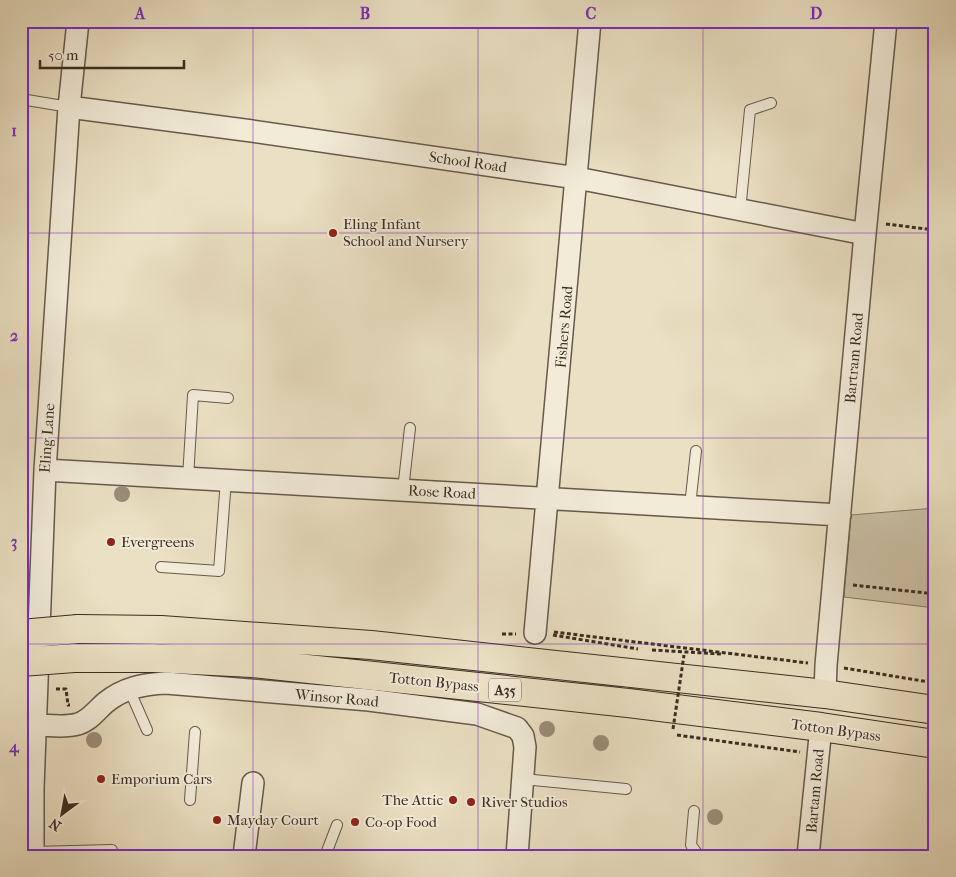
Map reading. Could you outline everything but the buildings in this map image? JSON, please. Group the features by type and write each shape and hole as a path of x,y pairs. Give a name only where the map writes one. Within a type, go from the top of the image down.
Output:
{"main road":[{"name":"Totton Bypass","path":"21,634 78,629 162,630 371,644 825,694 935,710"},
{"name":"Totton Bypass","path":"21,662 74,658 154,658 252,662 628,703 820,727 935,744"}],"street":[{"name":"Eling Lane","path":"33,854 32,724 37,689 45,470 69,107 78,21"},
{"name":"Fishers Road","path":"535,633 590,21"},
{"name":"Bartram Road","path":"825,694 865,228 886,21"},
{"name":"School Road","path":"69,107 252,131 577,178 740,211 865,228"},
{"name":"Rose Road","path":"45,470 840,515"},
{"name":"Winsor Road","path":"32,724 70,726 78,724 91,717 117,695 129,689 139,685 166,683 369,700 477,714 517,728 523,736 525,748 517,856"},
{"name":"Bartam Road","path":"808,856 820,727"},
{"path":"244,856 253,783"}],"lane":[{"path":"21,99 69,107"},
{"path":"740,211 750,110 771,103"},
{"path":"188,478 194,394 228,398"},
{"path":"402,490 410,428"},
{"path":"690,506 696,451"},
{"path":"161,567 219,571 226,480"},
{"path":"129,689 147,730"},
{"path":"190,800 195,732"},
{"path":"523,779 626,789"},
{"path":"694,810 691,845 699,856"},
{"path":"328,856 327,851 337,825"},
{"path":"33,854 112,850"}],"path":[{"path":"865,228 935,230"},
{"path":"834,583 935,594"},
{"path":"535,633 645,650 732,655 731,660"},
{"path":"673,729 684,655 722,659"},
{"path":"37,689 66,689 68,705 101,707"}],"shaded area":[{"path":"935,508 935,608 844,597 851,515"}],"place":[{"name":"Eling Infant School and Nursery","path":"333,233"},
{"name":"Evergreens","path":"111,542"},
{"name":"Emporium Cars","path":"101,779"},
{"name":"The Attic","path":"453,800"},
{"name":"River Studios","path":"471,802"},
{"name":"Mayday Court","path":"217,820"},
{"name":"Co-op Food","path":"355,822"}]}
